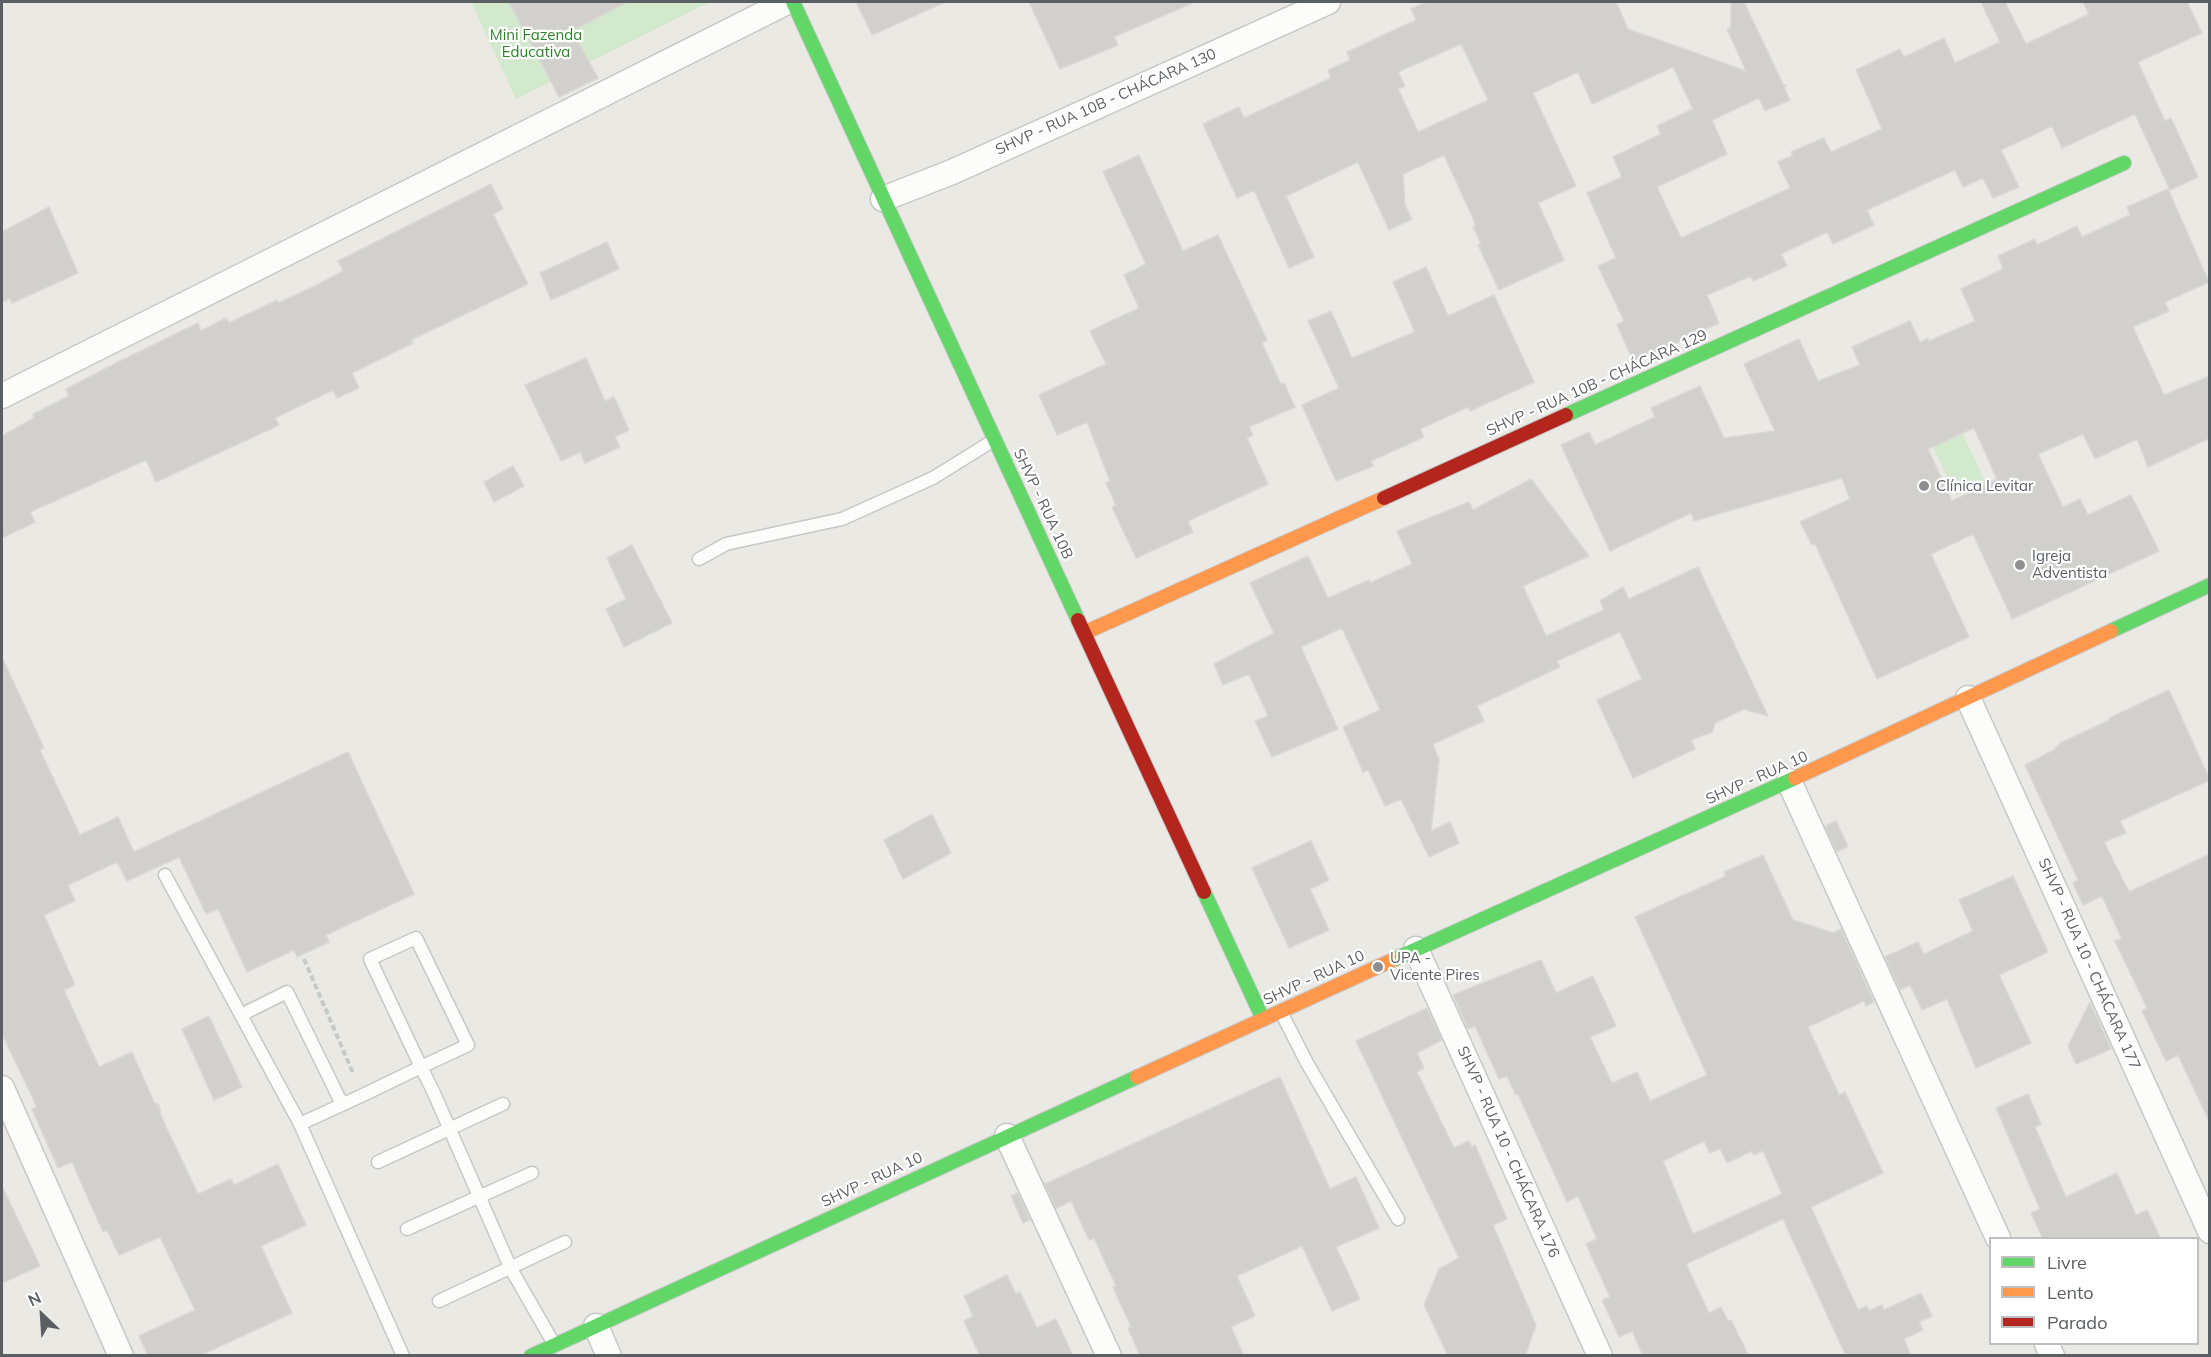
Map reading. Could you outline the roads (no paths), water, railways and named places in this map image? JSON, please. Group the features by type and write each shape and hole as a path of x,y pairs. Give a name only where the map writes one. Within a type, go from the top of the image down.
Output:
{"street":[{"path":"2,396 788,2"},
{"name":"SHVP - RUA 10B","path":"793,2 1263,1019"},
{"name":"SHVP - RUA 10B - CHÁCARA 130","path":"883,199 952,172 1328,2"},
{"name":"SHVP - RUA 10B - CHÁCARA 129","path":"1084,633 2124,163"},
{"name":"SHVP - RUA 10","path":"531,1356 1006,1136 1789,782 2210,585"},
{"name":"SHVP - RUA 10 - CHÁCARA 177","path":"1968,698 2210,1231"},
{"path":"1789,782 1997,1237"},
{"name":"SHVP - RUA 10 - CHÁCARA 176","path":"1416,949 1600,1356"},
{"path":"2,1088 121,1356"},
{"path":"1006,1136 1109,1356"},
{"path":"596,1326 609,1356"}],"lane":[{"path":"699,559 726,544 842,519 933,478 995,440"},
{"path":"165,875 300,1124 403,1356"},
{"path":"300,1124 363,1095 421,1067 468,1045 416,938 370,959 421,1067 511,1269 554,1345"},
{"path":"241,1015 287,992 342,1104"},
{"path":"1280,1011 1307,1063 1398,1219"},
{"path":"378,1162 503,1104"},
{"path":"407,1229 532,1173"},
{"path":"439,1302 565,1242"}],"place":[{"name":"Clínica Levitar","path":"1924,486"},
{"name":"Igreja Adventista","path":"2020,565"},
{"name":"UPA - Vicente Pires","path":"1378,967"}],"park label":[{"name":"Mini Fazenda Educativa","path":"536,44"}]}
